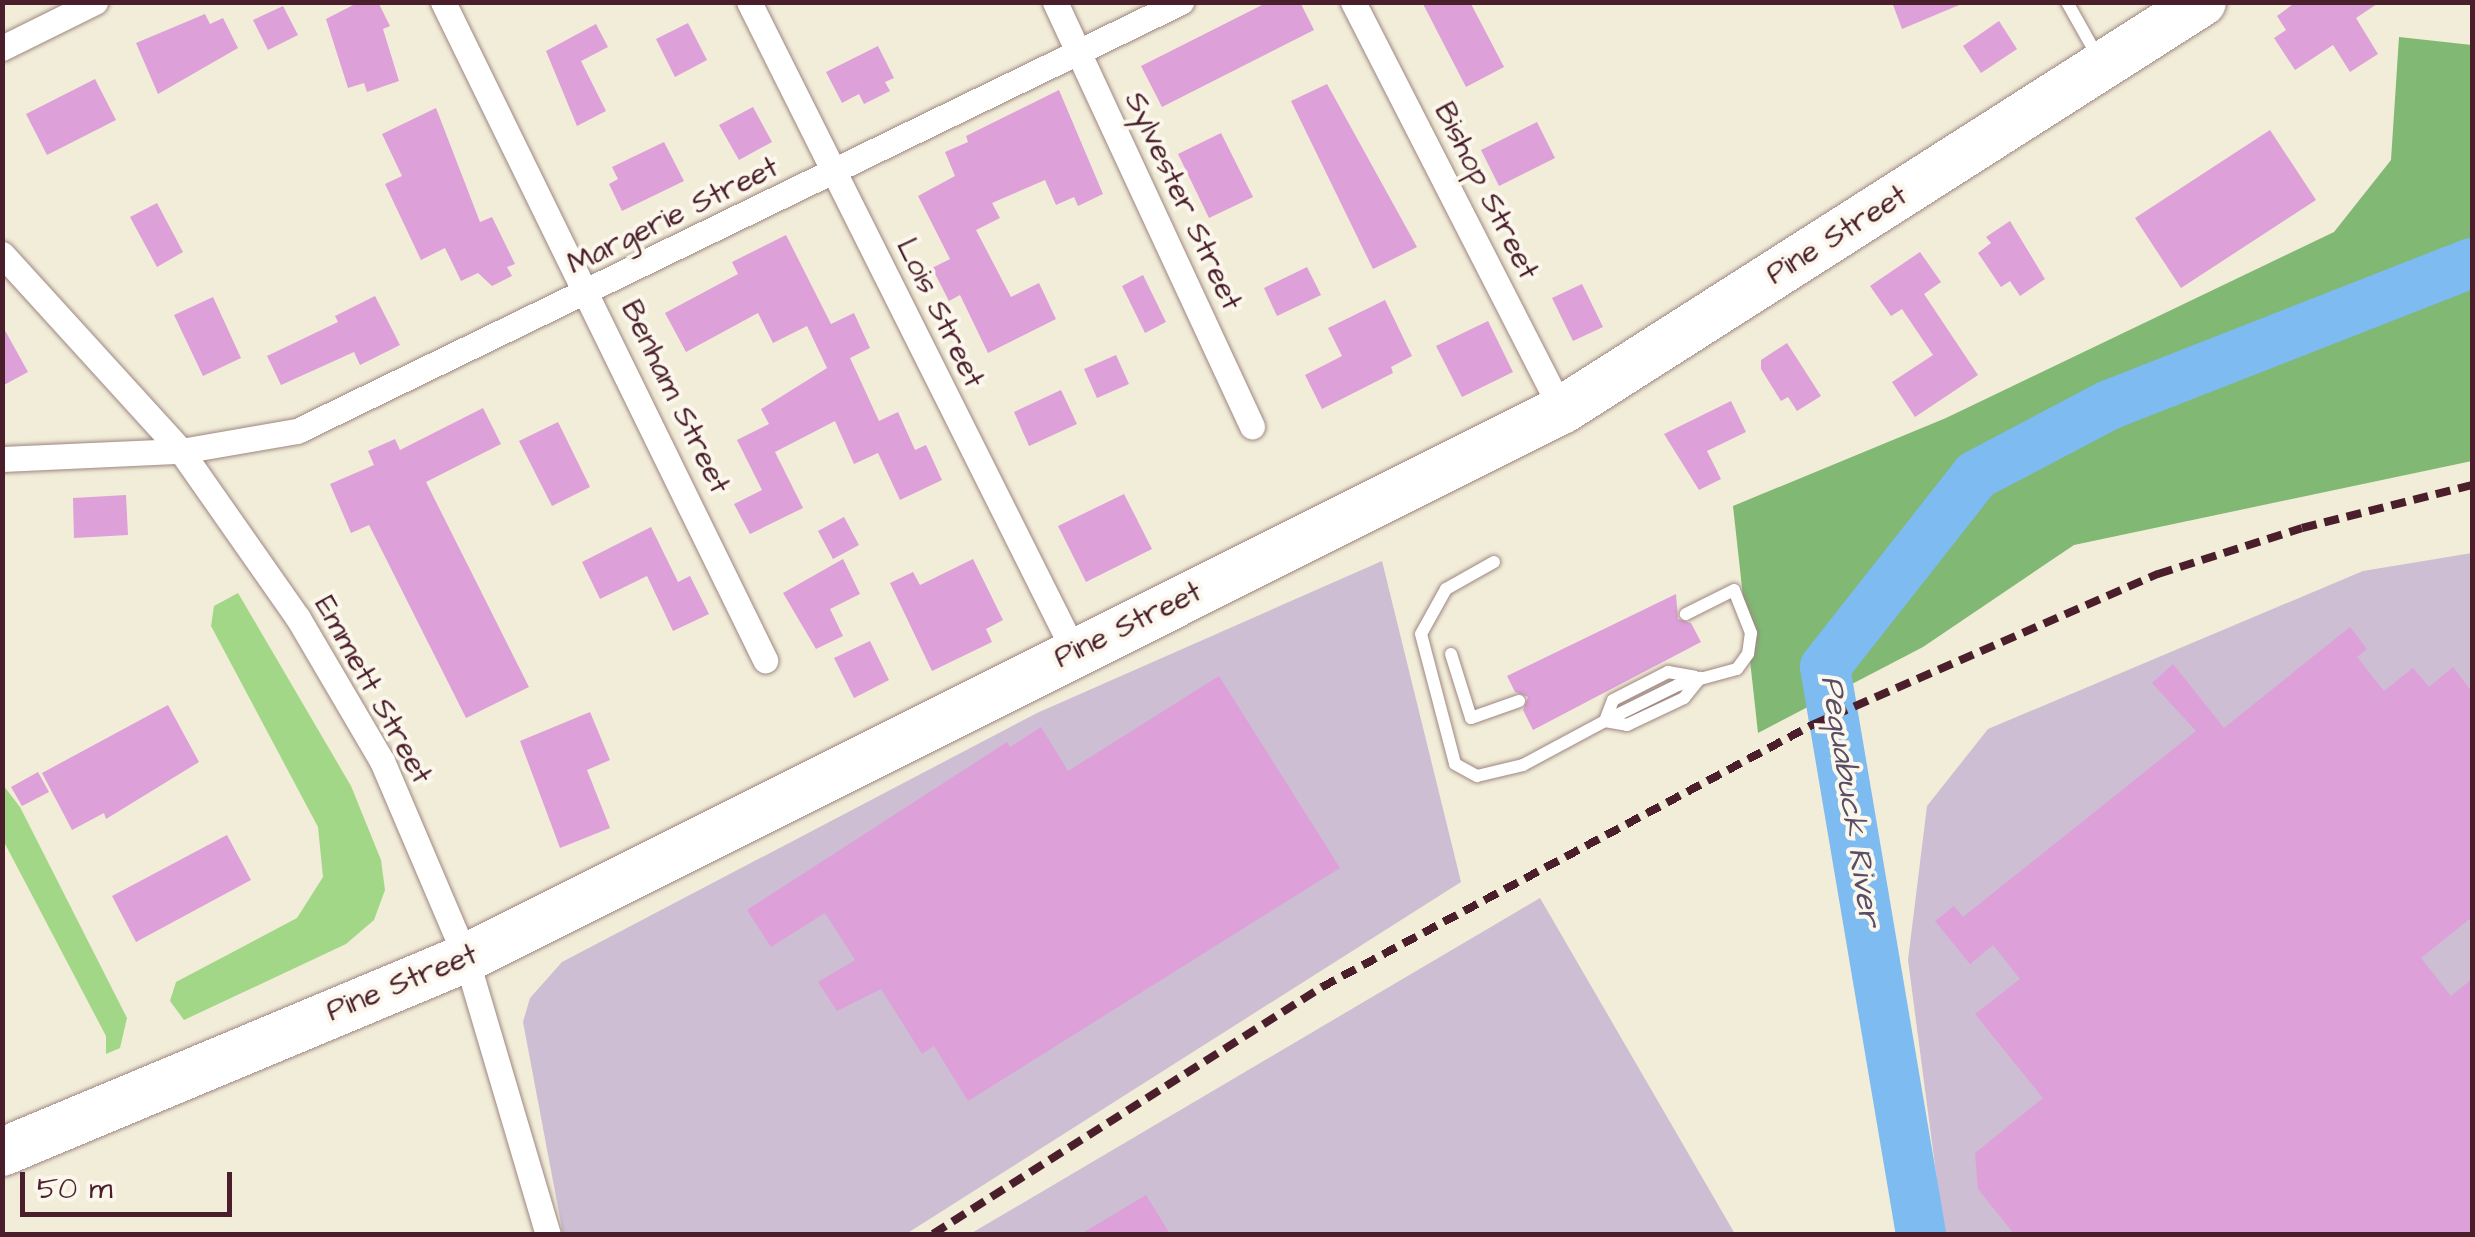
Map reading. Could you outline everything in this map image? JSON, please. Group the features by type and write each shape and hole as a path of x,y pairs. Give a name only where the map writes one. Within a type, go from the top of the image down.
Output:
{"highway":[{"name":"Pine Street","path":"2,1152 466,958 1562,410 2202,2"}],"street":[{"path":"2,48 95,2"},
{"name":"Benham Street","path":"443,2 590,294 766,660"},
{"name":"Lois Street","path":"750,2 1074,651"},
{"name":"Sylvester Street","path":"1054,2 1252,427"},
{"name":"Margerie Street","path":"2,458 182,451 296,431 590,294 1181,2"},
{"name":"Bishop Street","path":"1353,2 1562,410"},
{"name":"Emmett Street","path":"2,254 182,451 298,618 382,761 466,958 548,1234"}],"lane":[{"path":"2067,2 2103,65"},
{"path":"1494,562 1446,589 1421,634 1456,764 1477,776 1524,765 1605,721 1627,725 1684,698 1700,678"},
{"path":"1605,721 1613,700 1668,672 1700,678 1737,669 1751,633 1734,590 1686,614"},
{"path":"1452,654 1470,718 1519,701"}],"shaded area":[{"path":"2472,553 2472,1234 1944,1234 1908,960 1927,806 1988,729 2363,571"},
{"path":"1382,561 1461,882 906,1234 563,1234 523,1022 530,998 562,962 1037,713"},
{"path":"1540,898 1735,1234 970,1234"}],"green space":[{"path":"2399,37 2472,45 2472,461 2074,545 1923,647 1758,733 1733,506 1946,418 2334,232 2391,160"},
{"path":"238,593 351,786 381,860 385,890 374,920 346,944 184,1020 170,1001 176,982 297,918 323,877 318,827 211,626 214,606"},
{"path":"3,785 20,807 127,1018 120,1048 106,1054 106,1036 3,840"}],"building":[{"path":"359,2 378,2 390,26 383,29 399,81 367,92 364,83 348,88 326,19"},
{"path":"1268,2 1300,2 1314,30 1162,107 1141,66"},
{"path":"1422,2 1470,2 1504,67 1466,87"},
{"path":"1892,2 1964,2 1964,3 1902,29"},
{"path":"2296,2 2380,2 2356,18 2378,54 2350,72 2333,45 2295,70 2274,38 2286,30 2277,16"},
{"path":"283,6 298,35 268,50 253,20"},
{"path":"205,14 210,24 223,18 238,48 158,94 136,43"},
{"path":"1999,21 2017,49 1981,73 1963,46"},
{"path":"688,23 707,60 675,77 656,39"},
{"path":"596,24 608,47 581,61 606,111 577,126 546,51"},
{"path":"878,46 894,78 885,82 890,91 864,104 859,94 842,103 826,72"},
{"path":"95,79 116,120 47,155 26,114"},
{"path":"1327,84 1417,247 1373,269 1291,101"},
{"path":"1059,90 1103,194 1078,206 1074,197 1056,205 1045,180 992,203 1000,218 976,230 1011,297 1039,283 1056,319 988,353 960,295 949,301 932,268 950,259 918,196 955,176 945,152 968,142 966,136"},
{"path":"753,107 772,142 739,160 719,125"},
{"path":"436,108 480,222 492,217 515,264 507,267 512,276 492,286 478,273 461,281 445,248 421,260 385,184 402,176 382,134"},
{"path":"1537,122 1555,158 1499,186 1481,150"},
{"path":"2270,130 2316,200 2181,288 2135,218"},
{"path":"1221,133 1253,197 1209,218 1178,154"},
{"path":"664,142 684,181 622,211 609,184 618,179 612,167"},
{"path":"157,203 183,252 157,267 130,217"},
{"path":"2010,221 2045,279 2020,296 2010,281 2001,287 1978,253 1991,243 1986,237"},
{"path":"786,235 831,324 854,313 870,348 850,358 879,421 898,412 915,450 926,445 942,480 900,500 878,453 854,464 835,421 775,452 803,508 750,534 734,504 762,490 737,440 769,424 761,409 827,368 807,326 773,343 758,313 686,352 665,313 738,274 732,262"},
{"path":"1920,252 1941,282 1924,294 1978,375 1915,417 1892,382 1933,355 1902,309 1891,316 1870,286"},
{"path":"1307,267 1321,295 1277,316 1264,288"},
{"path":"1143,275 1166,322 1145,333 1122,286"},
{"path":"1582,284 1603,327 1573,341 1552,298"},
{"path":"375,296 400,345 360,365 354,352 281,385 267,356 338,322 335,316"},
{"path":"213,297 241,358 203,376 174,315"},
{"path":"1385,300 1412,356 1391,367 1393,373 1322,409 1305,375 1342,356 1328,328"},
{"path":"1488,321 1513,372 1462,397 1436,346"},
{"path":"2,325 28,372 2,386"},
{"path":"1787,343 1821,396 1797,411 1788,397 1781,401 1761,369 1761,360"},
{"path":"1116,355 1129,384 1097,398 1084,369"},
{"path":"1061,390 1077,424 1029,446 1014,412"},
{"path":"1731,401 1746,432 1707,451 1721,479 1699,490 1664,434"},
{"path":"483,408 501,444 426,482 529,687 466,718 369,525 351,533 330,484 374,465 368,451 395,439 400,450"},
{"path":"558,422 590,487 552,506 519,441"},
{"path":"1124,494 1152,549 1086,582 1058,526"},
{"path":"126,495 128,535 74,538 73,498"},
{"path":"844,517 859,545 833,559 818,531"},
{"path":"651,527 678,582 690,576 709,614 673,631 647,576 600,599 582,562"},
{"path":"843,559 860,594 830,609 843,636 816,649 783,593"},
{"path":"973,559 1003,620 986,629 992,642 932,671 890,583 913,572 920,585"},
{"path":"1676,594 1678,619 1691,623 1701,642 1533,730 1523,710 1528,697 1515,692 1507,676"},
{"path":"2350,627 2367,649 2357,657 2384,691 2413,668 2429,687 2453,667 2472,692 2472,917 2421,958 2451,996 2472,979 2472,1234 2014,1234 1978,1189 1975,1153 2043,1098 1975,1014 2020,979 1993,945 1970,964 1935,921 1954,906 1963,917 2196,731 2152,683 2173,664 2224,728"},
{"path":"870,641 889,680 854,698 834,658"},
{"path":"1219,676 1340,868 968,1101 934,1046 922,1054 881,989 837,1011 818,982 855,960 825,913 771,947 747,910 1007,742 1010,747 1041,727 1068,771"},
{"path":"168,705 199,762 106,819 104,813 72,830 42,773"},
{"path":"590,712 610,760 587,770 610,828 560,848 520,741"},
{"path":"38,772 49,792 22,806 11,787"},
{"path":"227,835 251,880 136,942 112,896"},
{"path":"1146,1195 1170,1234 1081,1234"}],"waterway":[{"name":"Pequabuck River","path":"1921,1234 1825,667 1976,475 2109,405 2472,263"}],"railway":[{"path":"933,1234 1322,987 1812,725 2158,574 2302,528 2472,485"}]}
